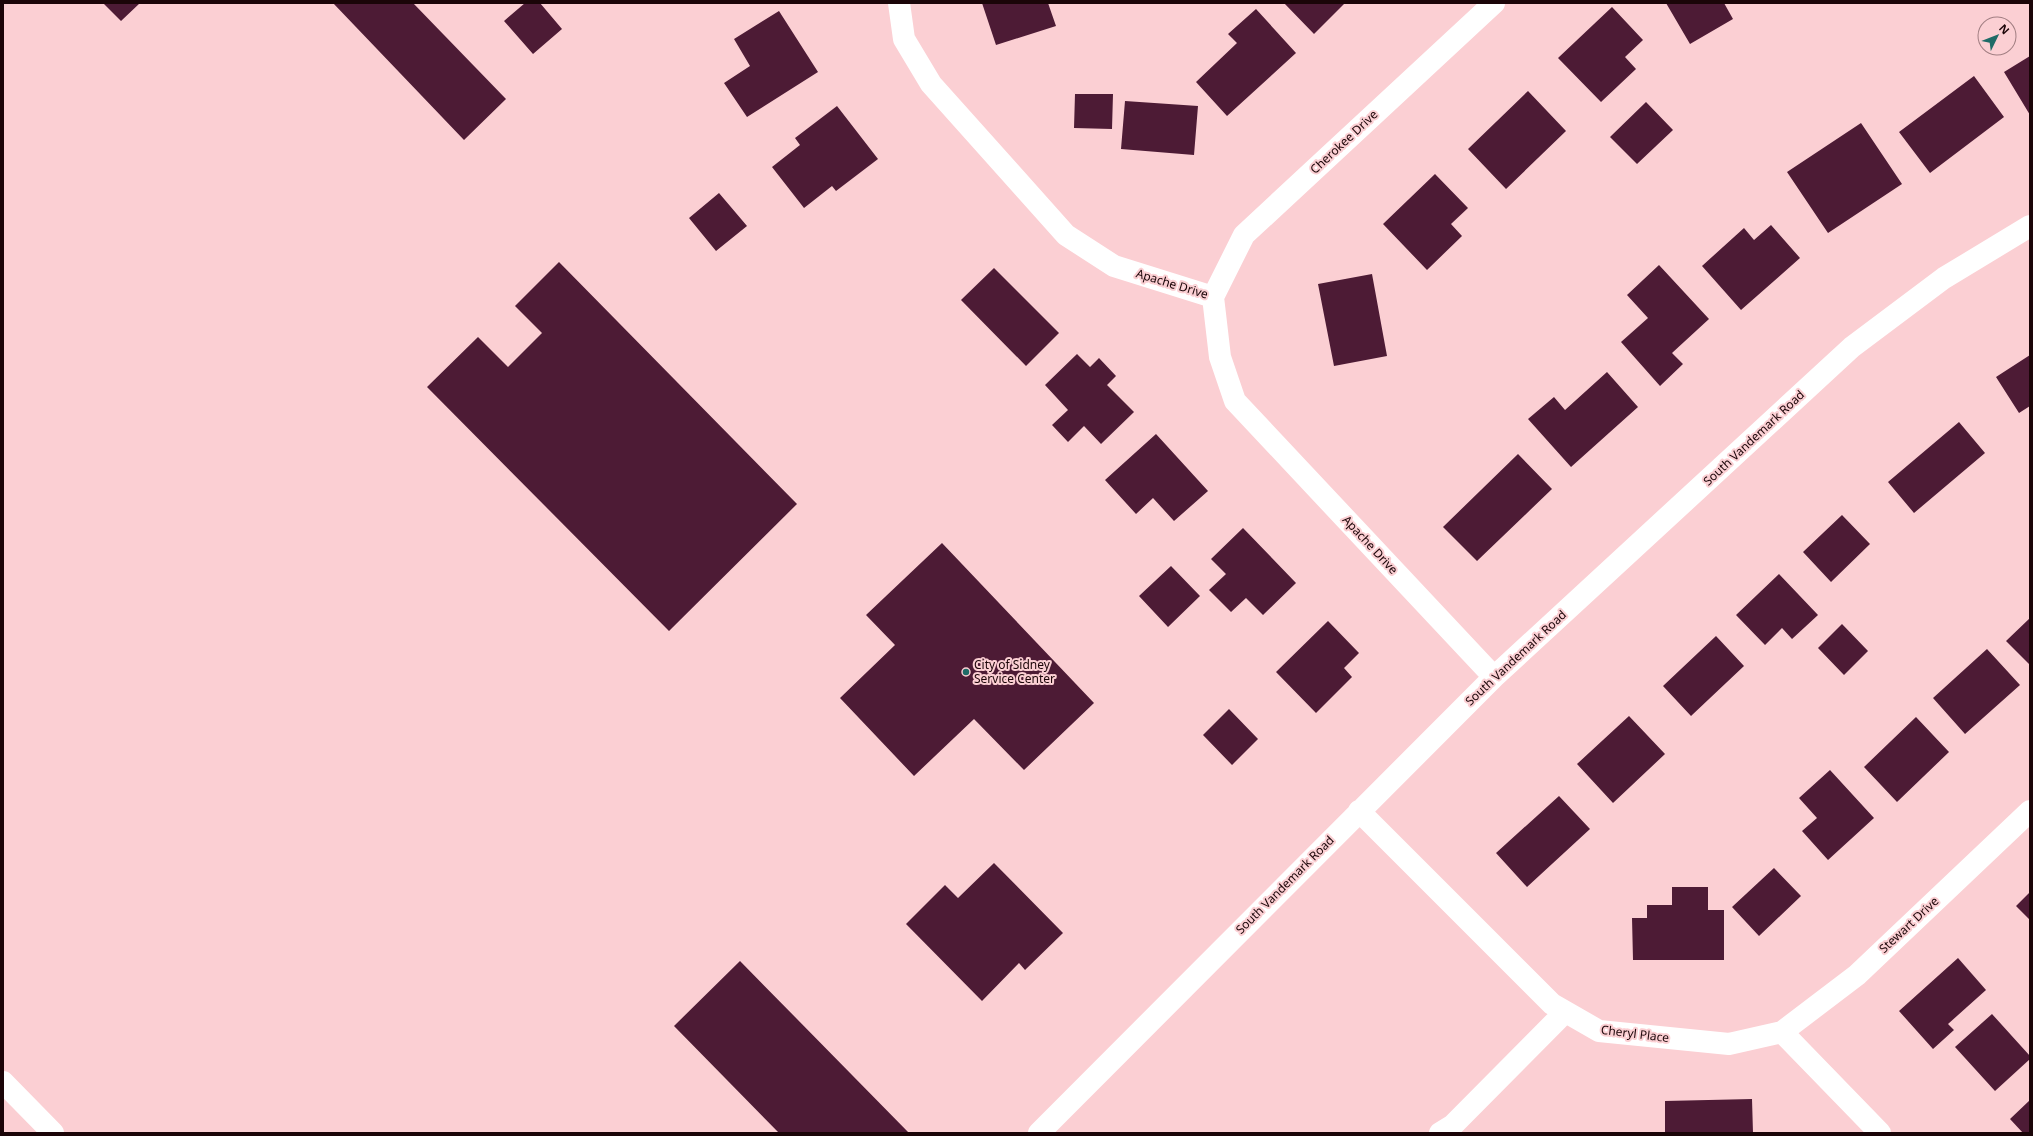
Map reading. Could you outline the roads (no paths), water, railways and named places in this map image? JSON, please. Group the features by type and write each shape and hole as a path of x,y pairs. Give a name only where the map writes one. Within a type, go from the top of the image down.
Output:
{"street":[{"name":"Apache Drive","path":"899,3 904,39 931,84 1066,235 1114,266 1213,297 1220,357 1235,401 1494,677"},
{"name":"Cherokee Drive","path":"1213,297 1244,235 1494,3"},
{"name":"South Vandemark Road","path":"1039,1133 1494,677 1852,347 1944,278 2030,226"},
{"name":"Cheryl Place","path":"1359,811 1552,1004 1599,1031 1729,1044 1782,1032"},
{"name":"Stewart Drive","path":"1782,1032 1857,975 2030,811"},
{"path":"1451,1130 1565,1012"},
{"path":"1782,1032 1880,1133"},
{"path":"3,1082 53,1133"}],"place":[{"name":"City of Sidney Service Center","path":"966,672"}]}
